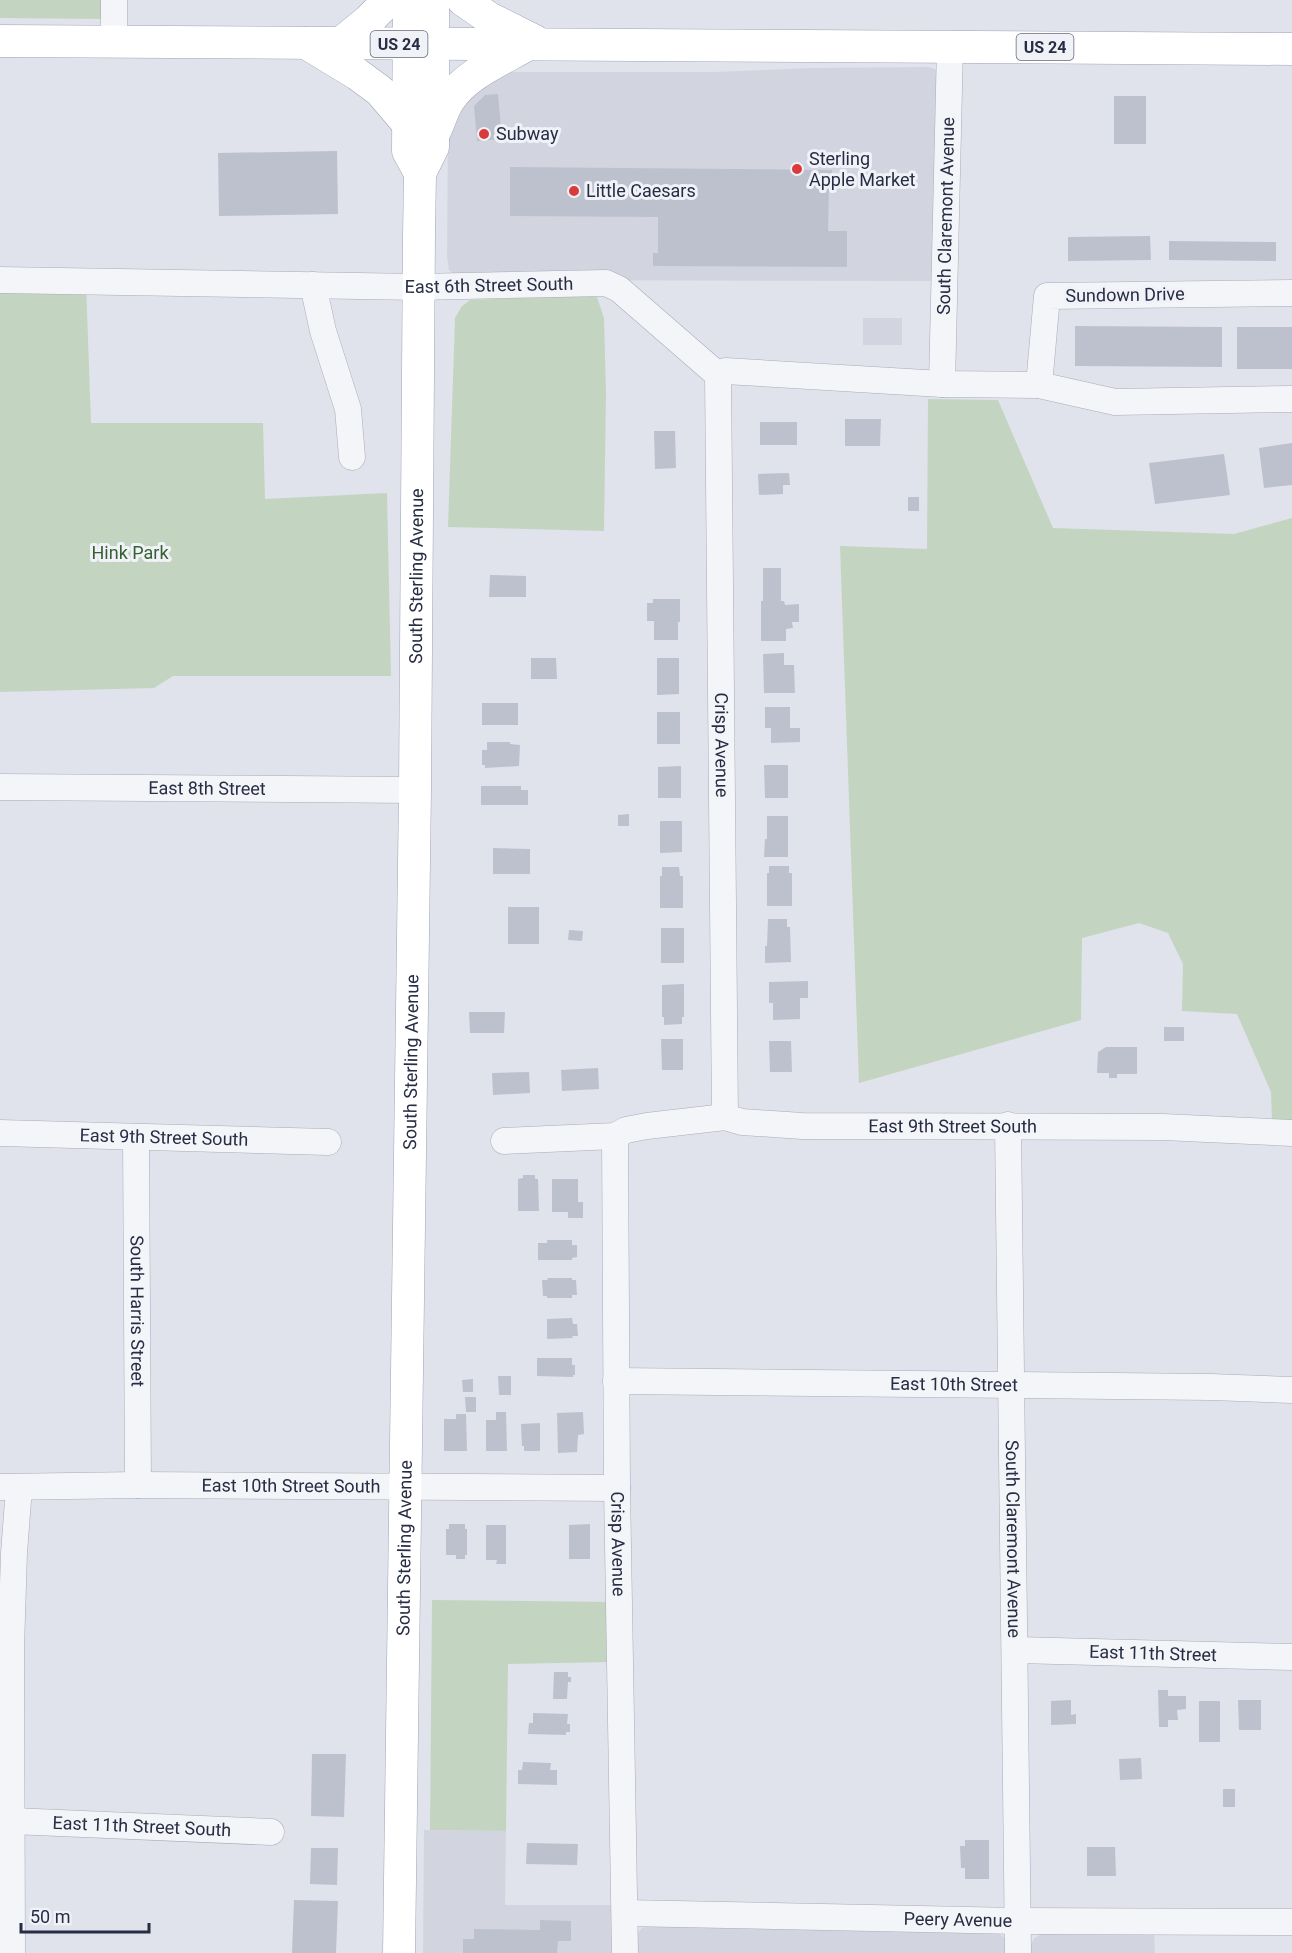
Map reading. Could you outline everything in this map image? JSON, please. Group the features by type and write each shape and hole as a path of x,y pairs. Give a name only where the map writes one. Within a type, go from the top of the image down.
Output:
{"main road":[{"path":"341,43 389,0"},
{"name":"South Sterling Avenue","path":"399,1953 415,790 420,172 408,151 421,129 421,44 409,0"},
{"name":"South Sterling Avenue","path":"421,44 434,0"},
{"path":"463,0 534,45"},
{"name":"US 24","path":"0,41 1292,49"},
{"path":"305,43 357,74 380,91 421,129 462,85 487,68 534,45"}],"street":[{"path":"114,0 114,42"},
{"name":"South Claremont Avenue","path":"942,384 950,46"},
{"name":"East 6th Street South","path":"0,280 418,287 606,283 620,289 718,375"},
{"path":"313,285 323,330 348,409 352,457"},
{"name":"Sundown Drive","path":"1039,385 1047,296 1292,293"},
{"path":"718,375 725,372 942,384 1039,385 1115,402 1292,399"},
{"name":"Crisp Avenue","path":"718,375 725,1117"},
{"name":"East 8th Street","path":"0,788 415,790"},
{"name":"East 9th Street South","path":"504,1141 615,1136 627,1130 647,1126 725,1117 742,1122 802,1126 1163,1126 1292,1133"},
{"name":"South Claremont Avenue","path":"1008,1125 1018,1953"},
{"name":"East 9th Street South","path":"0,1133 328,1142"},
{"name":"Crisp Avenue","path":"615,1136 617,1488 625,1953"},
{"name":"South Harris Street","path":"136,1137 138,1485"},
{"name":"East 10th Street","path":"616,1381 1211,1387 1292,1390"},
{"name":"East 10th Street South","path":"9,1488 138,1485 617,1488"},
{"path":"9,1488 14,1553 11,1648 12,1953"},
{"name":"East 11th Street","path":"1015,1650 1292,1657"},
{"name":"East 11th Street South","path":"12,1821 271,1832"},
{"name":"Peery Avenue","path":"625,1913 1018,1921 1292,1923"}],"shaded area":[{"path":"928,67 935,69 939,74 933,281 469,280 449,270 447,257 448,127 451,111 504,72 713,72"},
{"path":"863,318 902,318 902,345 863,345"},
{"path":"424,1830 506,1831 505,1905 617,1905 617,1953 423,1953"},
{"path":"648,1926 997,1932 1007,1940 1010,1953 635,1953 636,1935 642,1928"},
{"path":"1044,1932 1154,1932 1155,1953 1031,1953 1031,1944 1034,1939"}],"green space":[{"path":"0,0 108,0 101,19 0,18"},
{"name":"Hink Park","path":"0,280 86,282 91,423 263,423 265,499 387,493 391,676 173,676 154,688 0,692"},
{"path":"584,295 597,297 604,318 606,393 604,531 448,527 455,318 462,306 470,300"},
{"path":"928,399 998,400 1053,528 1234,534 1292,518 1292,1123 1272,1120 1271,1092 1237,1014 1182,1011 1183,964 1168,933 1139,923 1082,938 1081,1020 859,1083 840,546 927,549"},
{"path":"432,1600 611,1602 611,1662 508,1664 506,1831 430,1830"}],"building":[{"path":"498,94 502,139 477,141 474,106 485,95"},
{"path":"1114,96 1146,96 1146,144 1114,144"},
{"path":"337,151 338,214 219,216 218,153"},
{"path":"510,167 832,170 832,188 829,188 828,231 847,231 847,267 653,266 653,253 658,253 658,217 510,216"},
{"path":"1150,236 1151,260 1068,261 1068,237"},
{"path":"1169,241 1276,242 1276,261 1169,260"},
{"path":"1075,326 1222,327 1222,367 1075,366"},
{"path":"1237,327 1292,327 1292,369 1237,369"},
{"path":"845,419 881,419 880,446 845,446"},
{"path":"760,422 797,422 797,445 760,445"},
{"path":"654,431 675,431 676,468 655,469"},
{"path":"1292,443 1292,485 1264,488 1259,448"},
{"path":"1224,454 1230,495 1155,504 1149,463"},
{"path":"789,473 790,485 783,485 783,494 759,495 758,474"},
{"path":"908,497 919,497 919,511 908,511"},
{"path":"763,568 781,568 781,601 784,601 785,605 799,604 799,622 792,622 793,628 786,629 786,641 761,641"},
{"path":"490,575 526,576 526,597 489,597"},
{"path":"653,599 680,599 678,640 654,640 654,621 647,621 647,603 653,603"},
{"path":"784,653 784,665 794,665 795,693 764,693 763,654"},
{"path":"531,658 556,658 557,679 531,679"},
{"path":"657,658 679,658 679,694 657,695"},
{"path":"482,703 518,703 518,725 482,725"},
{"path":"765,707 790,707 790,728 800,728 800,742 771,743 771,728 765,728"},
{"path":"657,712 680,712 680,744 657,744"},
{"path":"487,742 510,742 510,744 520,745 519,766 485,768 485,765 482,765 482,750 487,750"},
{"path":"764,765 788,765 788,798 765,798"},
{"path":"681,766 681,798 658,798 658,767"},
{"path":"481,786 521,786 521,790 528,790 528,805 481,805"},
{"path":"629,814 629,826 618,826 618,815"},
{"path":"767,816 788,816 788,857 764,857"},
{"path":"660,821 682,821 682,852 660,853"},
{"path":"493,848 530,849 530,874 493,874"},
{"path":"769,866 789,866 789,873 792,873 792,906 767,906"},
{"path":"662,867 679,867 680,876 683,876 683,908 660,908"},
{"path":"508,907 539,907 539,944 508,944"},
{"path":"768,919 787,919 787,927 790,927 791,962 765,963"},
{"path":"661,928 684,928 684,963 661,963"},
{"path":"569,930 583,931 582,941 568,940"},
{"path":"808,981 808,998 800,998 800,1019 773,1020 773,1003 769,1003 769,982"},
{"path":"684,984 682,1024 664,1025 662,985"},
{"path":"469,1012 505,1012 504,1033 470,1033"},
{"path":"1164,1027 1184,1027 1184,1041 1164,1041"},
{"path":"661,1039 683,1039 683,1070 662,1070"},
{"path":"769,1041 791,1041 792,1072 770,1072"},
{"path":"1106,1047 1137,1047 1137,1074 1117,1074 1117,1078 1109,1078 1109,1073 1097,1073 1098,1052"},
{"path":"598,1068 599,1089 562,1091 561,1070"},
{"path":"529,1072 530,1093 493,1095 492,1073"},
{"path":"523,1175 535,1175 535,1179 538,1179 539,1211 518,1211 518,1179 523,1178"},
{"path":"552,1179 578,1179 578,1202 583,1202 583,1218 568,1218 568,1212 552,1212"},
{"path":"547,1240 572,1240 572,1245 577,1245 577,1257 572,1260 538,1260 538,1243 547,1243"},
{"path":"547,1278 576,1280 577,1295 572,1295 572,1298 543,1296 542,1280 548,1280"},
{"path":"572,1318 573,1324 577,1324 578,1336 547,1339 547,1319"},
{"path":"537,1358 572,1358 575,1375 573,1377 537,1376"},
{"path":"498,1376 511,1376 511,1395 499,1395"},
{"path":"473,1379 473,1392 463,1392 462,1380"},
{"path":"465,1397 476,1397 476,1412 466,1412"},
{"path":"496,1412 506,1412 507,1451 486,1451 486,1420 496,1420"},
{"path":"583,1412 584,1434 578,1435 577,1452 558,1453 557,1413"},
{"path":"456,1414 466,1414 467,1451 444,1451 444,1419 456,1419"},
{"path":"540,1423 540,1451 524,1451 521,1424"},
{"path":"449,1524 465,1524 467,1555 465,1559 456,1559 456,1555 446,1555 446,1529 449,1529"},
{"path":"590,1524 590,1559 569,1559 569,1525"},
{"path":"486,1525 506,1525 506,1564 496,1564 497,1560 486,1560"},
{"path":"554,1672 568,1672 568,1677 571,1677 571,1682 568,1682 567,1699 553,1699"},
{"path":"1158,1690 1168,1690 1168,1696 1186,1696 1186,1709 1177,1710 1178,1720 1168,1720 1168,1727 1159,1727"},
{"path":"1071,1700 1071,1715 1076,1714 1076,1724 1051,1725 1051,1701"},
{"path":"1238,1700 1261,1700 1261,1730 1239,1730"},
{"path":"1199,1701 1220,1701 1220,1742 1199,1742"},
{"path":"533,1713 568,1714 567,1724 570,1724 570,1732 566,1732 566,1735 528,1734 529,1723 533,1723"},
{"path":"312,1754 346,1754 344,1817 311,1816"},
{"path":"1141,1758 1142,1779 1120,1780 1119,1759"},
{"path":"523,1762 551,1763 550,1770 557,1770 557,1785 518,1784 518,1770 522,1770"},
{"path":"1223,1789 1235,1789 1235,1807 1223,1807"},
{"path":"965,1840 989,1840 989,1879 965,1879 965,1868 961,1868 960,1846 965,1846"},
{"path":"527,1843 578,1844 577,1865 526,1864"},
{"path":"1087,1847 1115,1847 1116,1876 1087,1876"},
{"path":"311,1848 338,1848 337,1885 310,1884"},
{"path":"294,1900 338,1901 336,1953 292,1953"},
{"path":"540,1920 571,1921 571,1941 558,1941 557,1953 463,1953 463,1939 474,1939 474,1929 540,1930"}],"place":[{"name":"Subway","path":"484,134"},
{"name":"Sterling Apple Market","path":"797,169"},
{"name":"Little Caesars","path":"574,191"}]}
